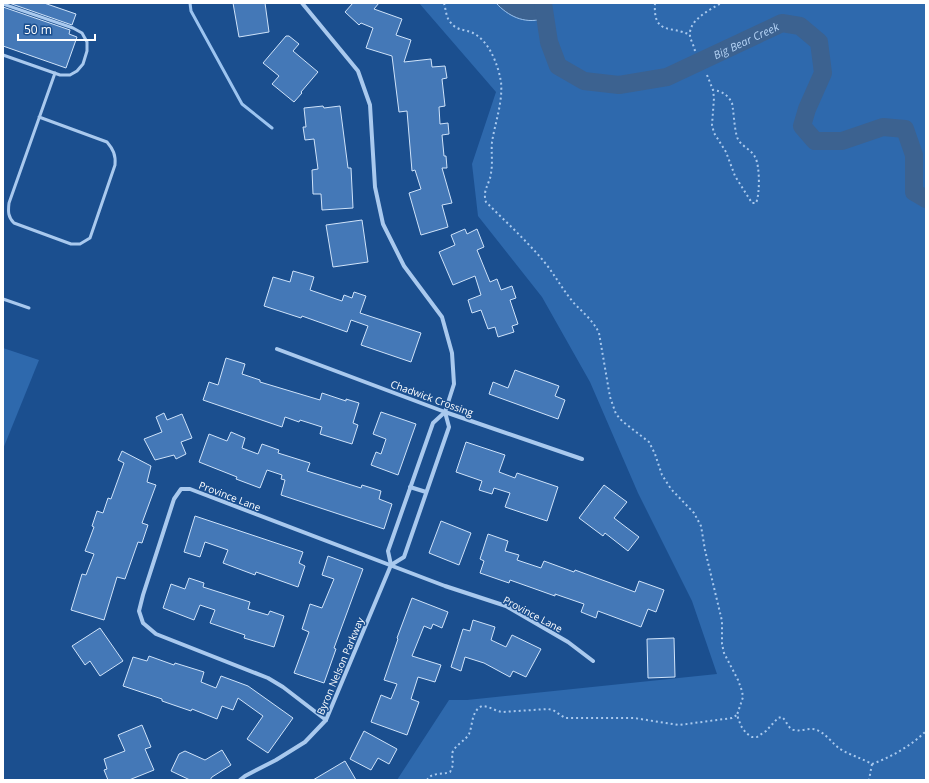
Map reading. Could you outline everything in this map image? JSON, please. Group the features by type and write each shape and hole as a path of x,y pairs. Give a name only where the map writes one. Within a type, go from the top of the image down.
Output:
{"street":[{"name":"Byron Nelson Parkway","path":"302,3 358,71 370,104 375,188 383,224 404,266 442,317 452,353 454,384 445,412 433,423 410,487 388,551 391,565"},
{"name":"Chadwick Crossing","path":"277,349 445,412 582,459"},
{"name":"Byron Nelson Parkway","path":"240,780 305,742 326,720 391,565 404,556 449,428 445,412"},
{"path":"410,487 426,492"},
{"name":"Province Lane","path":"326,720 283,687 268,678 156,634 143,623 139,611 143,595 174,500 181,488 190,490 445,586 506,606 568,642 593,661"}],"lane":[{"path":"3,4 73,28 82,33 87,42 88,51 83,64 77,71 70,75 60,75 3,55"},
{"path":"39,117 107,142 113,148 116,158 115,165 90,238 80,244 71,244 20,226 10,219 8,212 9,203 39,117 55,73"},
{"path":"3,299 29,308"}],"path":[{"path":"444,3 449,20 452,24 460,30 472,32 479,37 494,58 499,74 501,94 492,143 491,175 484,190 486,202 546,265 573,302 597,327 610,396 616,414 622,421 649,442 662,475 671,489 694,513 701,526 705,550 722,621 722,644 724,653 742,691 743,697 738,714 743,730 746,734 752,737 757,737 762,735 778,718 782,717 790,728 795,731 813,729 818,730 838,748 872,764 895,753 926,731"},
{"path":"655,3 656,18 665,29 690,35"},
{"path":"695,51 690,35 691,28 698,19 721,3"},
{"path":"708,74 714,98 712,125 714,133 726,152 735,176 752,203 756,203 758,199 759,184 756,158 737,138 732,103 729,98 723,92 713,90"},
{"path":"427,780 429,777 434,775 450,772 453,763 453,750 468,735 476,711 482,706 502,712 548,709 553,710 565,718 634,718 679,725 732,718 738,714"},
{"path":"869,780 872,764"}],"shaded area":[{"path":"419,3 926,3 926,780 397,780 449,700 467,700 717,674 692,601 638,493 590,382 542,297 478,216 472,164 496,92"},
{"path":"496,3 541,3 542,19 523,20 517,18 506,12"},
{"path":"3,348 39,360 3,449"}],"building":[{"path":"9,3 44,3 76,14 72,25"},
{"path":"233,3 265,3 269,32 239,37"},
{"path":"353,3 379,3 374,9 402,19 396,35 411,40 404,62 431,59 432,67 445,66 447,78 442,79 445,106 439,107 440,124 448,123 449,134 442,135 447,168 442,168 452,203 442,205 448,227 421,235 409,193 421,189 415,170 412,171 407,111 399,112 392,56 366,48 373,28 361,23 359,25 345,12"},
{"path":"3,7 70,30 69,34 77,37 66,68 3,46"},
{"path":"286,36 289,36 299,44 293,51 318,72 294,102 272,84 279,76 263,63"},
{"path":"323,106 324,108 340,106 348,168 351,168 353,208 322,210 321,194 313,194 312,170 318,169 314,139 305,140 303,127 306,127 304,108"},
{"path":"362,220 368,262 333,267 326,225"},
{"path":"465,229 467,234 477,229 484,247 477,250 490,282 497,279 501,290 512,286 516,298 510,300 518,324 512,326 514,332 498,337 495,327 488,329 481,310 472,313 468,300 481,295 475,276 453,285 439,252 455,245 451,235"},
{"path":"293,271 314,277 310,290 342,301 344,295 352,298 354,292 366,296 360,313 421,333 411,362 361,345 368,326 351,320 347,332 302,316 301,318 264,306 273,277 290,282"},
{"path":"226,358 245,364 242,374 260,380 260,382 320,400 322,393 346,401 346,399 359,403 353,423 358,425 352,444 320,434 322,427 300,420 299,422 285,417 282,427 203,400 209,382 218,385"},
{"path":"515,370 559,386 555,396 565,400 558,419 489,394 493,382 508,388"},
{"path":"381,412 416,424 398,475 371,465 376,452 381,454 386,439 373,434"},
{"path":"164,413 167,420 182,414 192,438 181,442 186,454 176,459 174,455 155,460 144,439 162,432 156,417"},
{"path":"231,432 245,438 242,448 258,454 262,444 279,450 278,453 310,463 307,471 361,488 362,485 381,491 379,499 392,504 384,529 281,495 285,480 281,479 282,475 267,470 260,488 199,462 209,434 227,441"},
{"path":"466,442 505,455 499,472 515,478 517,473 558,487 547,521 505,507 510,493 494,488 492,494 479,490 482,481 456,472"},
{"path":"122,451 151,466 147,482 156,485 142,523 148,525 142,543 138,542 125,579 117,577 104,620 71,610 82,574 86,575 94,554 85,551 94,527 92,526 97,511 103,513 108,498 111,499 124,463 118,460"},
{"path":"604,485 627,502 614,518 639,537 628,551 605,533 603,536 579,518"},
{"path":"195,516 303,552 299,563 305,566 298,587 256,572 255,575 223,563 228,550 205,542 200,557 184,552"},
{"path":"441,521 471,533 459,565 429,553"},
{"path":"488,534 508,541 505,551 519,555 517,560 541,568 544,561 574,572 575,570 635,592 639,581 664,590 656,612 648,609 641,627 598,611 596,618 581,612 584,604 555,594 555,596 510,580 509,583 480,573 484,561 480,559"},
{"path":"328,556 363,569 334,648 336,649 324,683 294,673 309,632 302,629 310,604 322,608 334,579 322,575"},
{"path":"189,578 204,583 203,587 250,602 248,609 268,615 270,611 284,616 274,647 244,638 245,635 210,623 215,610 200,605 194,620 163,608 171,584 185,589"},
{"path":"412,598 448,612 442,628 433,624 431,629 424,626 412,656 441,665 435,682 418,677 411,699 419,702 407,735 371,722 381,695 391,699 397,684 384,680 398,639 397,638"},
{"path":"473,620 495,627 491,640 506,647 512,635 541,649 526,677 513,671 510,677 484,663 465,657 461,671 451,667 463,629 470,631"},
{"path":"100,628 123,661 100,676 90,661 85,665 72,646"},
{"path":"674,638 675,677 648,678 647,639"},
{"path":"149,656 174,665 175,663 204,672 201,682 216,688 221,676 248,686 293,718 268,753 247,739 263,716 238,698 233,710 222,706 217,719 192,709 191,711 162,701 162,699 123,686 133,657 147,661"},
{"path":"142,725 151,747 145,749 154,770 129,780 108,780 104,770 107,769 104,759 125,751 118,735"},
{"path":"364,731 397,749 389,764 378,758 371,770 350,759"},
{"path":"222,750 231,765 212,777 210,780 190,780 171,771 179,754 185,751 205,760"},
{"path":"345,761 356,780 313,780"}],"waterway":[{"path":"190,3 191,11 242,104 272,128"},
{"name":"Big Bear Creek","path":"543,3 549,42 558,66 584,81 619,85 667,77 782,23 800,26 819,42 823,73 807,109 802,126 815,141 842,141 883,127 905,129 914,155 914,192 926,199"}]}
